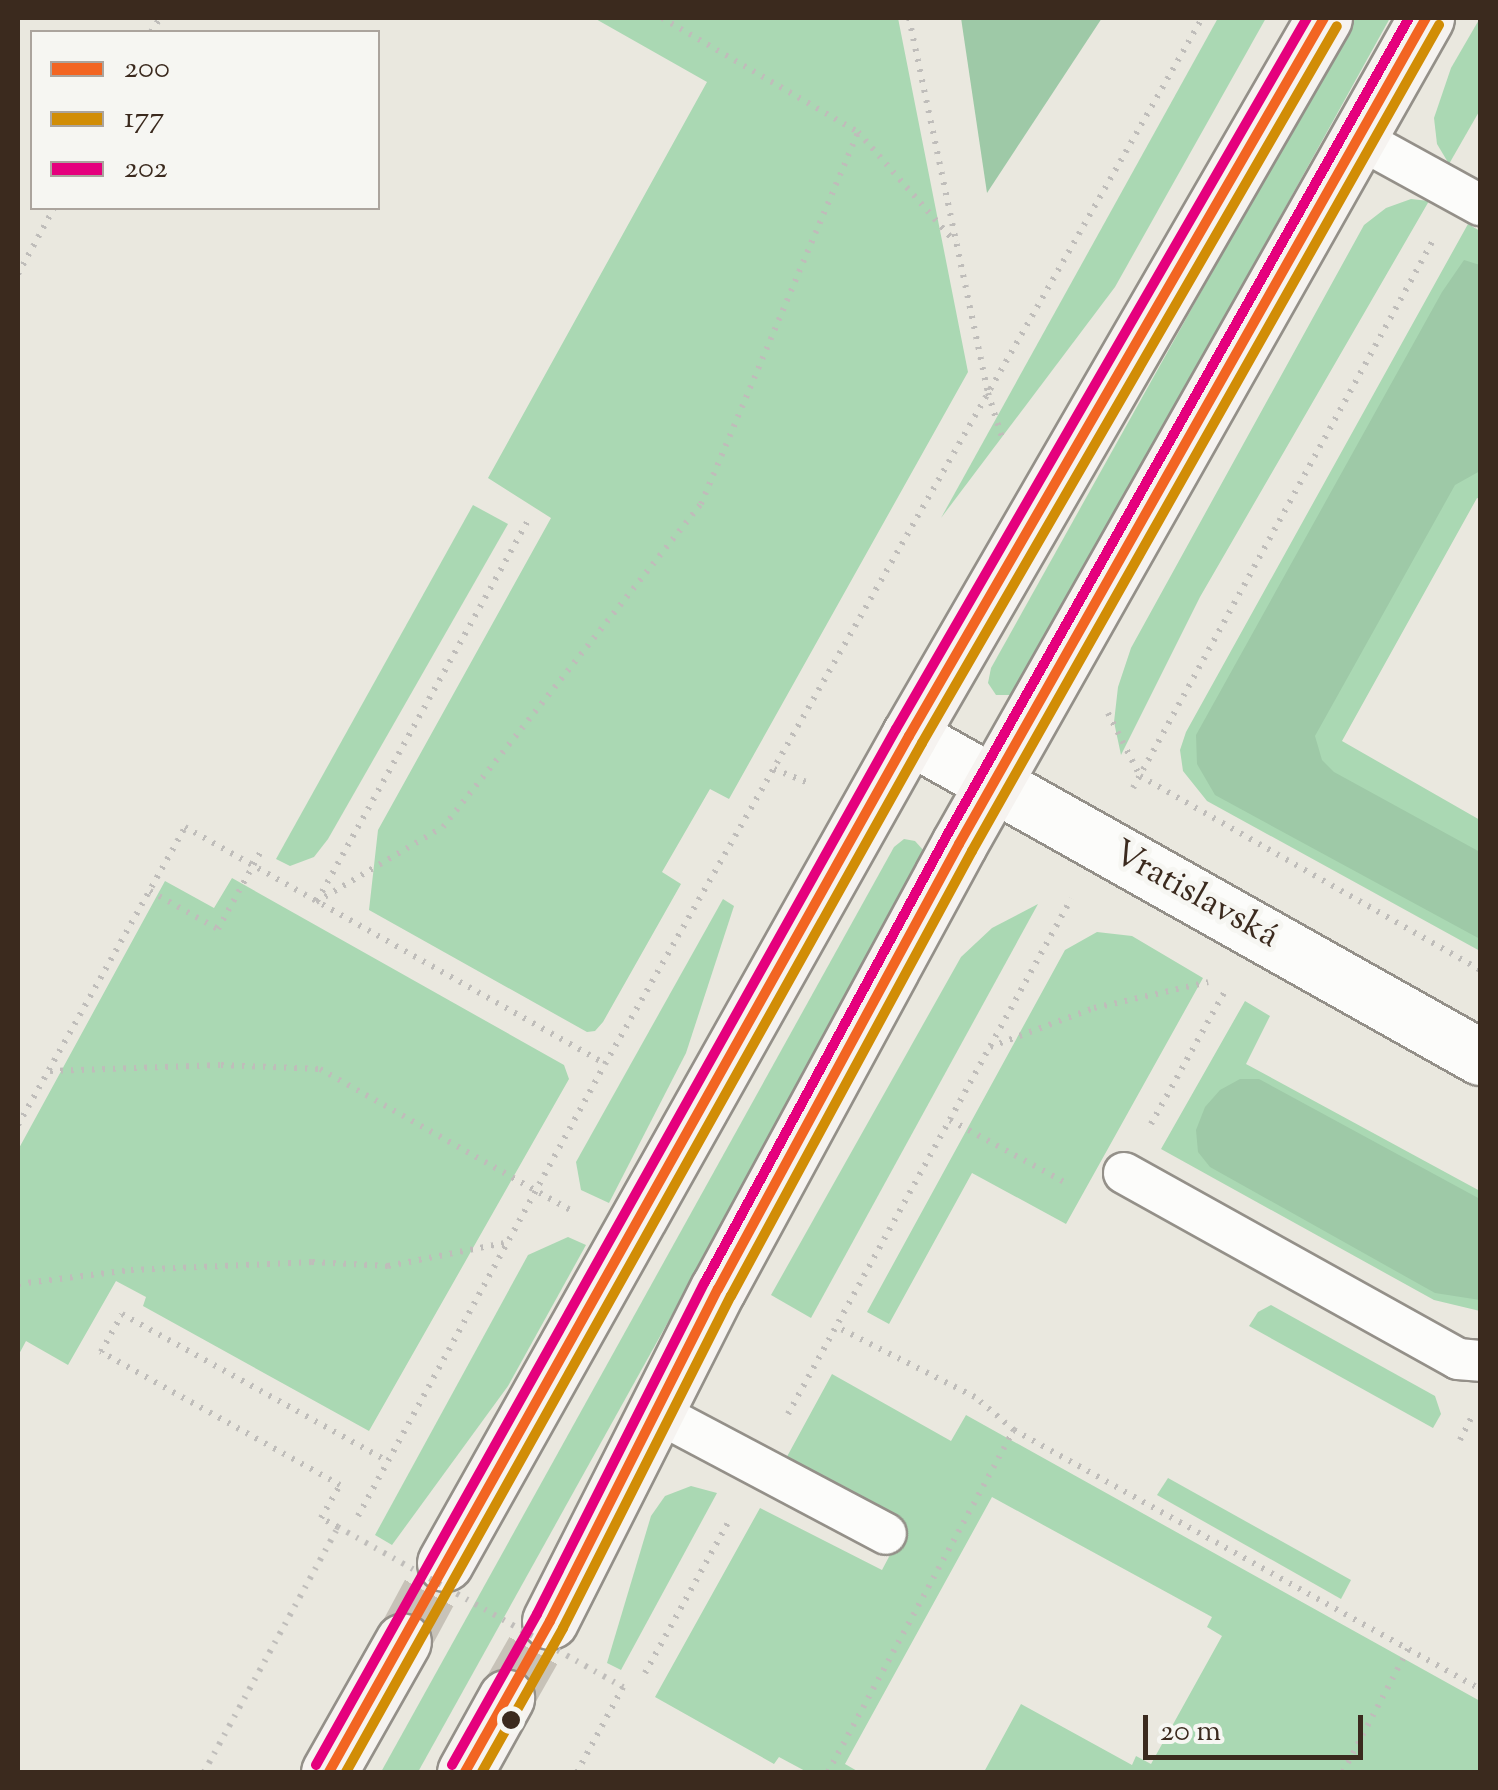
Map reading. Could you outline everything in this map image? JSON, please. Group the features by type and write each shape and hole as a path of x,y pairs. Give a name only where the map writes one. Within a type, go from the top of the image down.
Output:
{"street":[{"path":"446,1563 909,736 1324,18"},
{"path":"550,1621 656,1412 993,784 1426,18"},
{"name":"Vratislavská","path":"909,736 1480,1057"},
{"path":"329,1772 403,1641"},
{"path":"464,1772 506,1698"}],"lane":[{"path":"1358,138 1470,199"},
{"path":"1124,1173 1458,1360 1480,1360"},
{"path":"656,1412 886,1534"}],"path":[{"path":"662,18 858,132 956,243"},
{"path":"909,18 988,393"},
{"path":"358,1516 605,1064 1202,18"},
{"path":"316,902 443,827 700,504 858,132"},
{"path":"645,1674 1101,844 1470,199"},
{"path":"18,274 53,210"},
{"path":"316,902 529,520"},
{"path":"1140,776 1480,970"},
{"path":"18,1125 185,827 605,1064"},
{"path":"150,891 218,929 262,850"},
{"path":"1155,1116 1233,976"},
{"path":"989,1048 1094,1008 1216,980"},
{"path":"48,1071 221,1064 320,1069 534,1191"},
{"path":"950,1120 1072,1187"},
{"path":"18,1284 131,1270 312,1262 388,1266 505,1243"},
{"path":"386,1461 122,1314 101,1352 340,1485 321,1518 623,1687 576,1772"},
{"path":"837,1327 975,1397"},
{"path":"1460,1440 1476,1408"},
{"path":"1014,1430 1480,1689"},
{"path":"204,1772 338,1528"},
{"path":"1343,1772 1408,1649"}],"green space":[{"path":"594,18 898,18 968,372 729,799 710,789 662,872 681,884 603,1022 595,1031 587,1032 369,910 378,830 551,518 488,478 707,82"},
{"path":"961,18 1102,18 987,193"},
{"path":"1218,18 1266,18 1115,287 941,518"},
{"path":"1354,18 1390,18 1020,687 1012,695 996,695 988,683 991,668"},
{"path":"1480,18 1480,110 1449,164 1437,144 1434,118 1451,68"},
{"path":"1411,199 1429,201 1200,597 1121,755 1114,722 1118,687 1131,648 1364,225 1386,208"},
{"path":"1468,224 1480,231 1480,499 1477,498 1342,741 1480,820 1480,951 1207,801 1183,771 1180,750 1186,732"},
{"path":"1464,260 1480,265 1480,471 1455,485 1315,736 1322,760 1334,772 1480,852 1480,939 1215,795 1197,764 1196,735 1442,292"},
{"path":"473,505 508,524 328,839 314,857 290,866 276,859"},
{"path":"904,839 915,841 924,851 923,863 418,1772 381,1772 894,847"},
{"path":"232,878 564,1065 569,1079 369,1431 143,1306 146,1297 116,1281 68,1365 26,1341 18,1356 18,1150 165,881 214,908"},
{"path":"723,899 734,906 686,1053 609,1203 581,1190 576,1162"},
{"path":"1038,904 811,1318 771,1295 961,957 992,928"},
{"path":"1097,932 1132,936 1203,978 1066,1224 972,1173 889,1324 867,1312 1065,950"},
{"path":"1245,1001 1270,1016 1246,1064 1480,1191 1480,1311 1434,1300 1161,1149"},
{"path":"1240,1079 1259,1079 1480,1199 1480,1300 1435,1293 1210,1167 1198,1152 1196,1130 1205,1107 1220,1090"},
{"path":"568,1237 586,1245 508,1386 392,1545 375,1535 528,1255"},
{"path":"1271,1305 1435,1396 1441,1414 1433,1428 1249,1326 1258,1312"},
{"path":"832,1374 951,1441 966,1415 1480,1701 1480,1772 984,1772 1021,1704 1132,1765 1136,1756 1151,1764 1222,1636 1207,1627 1212,1617 992,1497 845,1764 859,1772 807,1772 779,1757 774,1764 655,1697 760,1508 882,1570 900,1536 777,1475"},
{"path":"1168,1478 1351,1580 1341,1599 1157,1495"},
{"path":"691,1486 717,1493 621,1670 607,1663 651,1516 665,1496"}],"tunnel":[{"path":"403,1641 445,1563"},
{"path":"506,1698 550,1621"}],"transit line":[{"name":"202","path":"316,1765 896,729 1307,18"},
{"name":"200","path":"329,1772 909,736 1324,18"},
{"name":"202","path":"452,1765 537,1614 705,1282 946,837 1409,18"},
{"name":"200","path":"465,1772 550,1621 718,1289 959,844 1426,18"},
{"name":"177","path":"482,1772 563,1628 731,1296 972,851 1439,25"},
{"name":"177","path":"346,1772 922,743 1337,26"}]}
